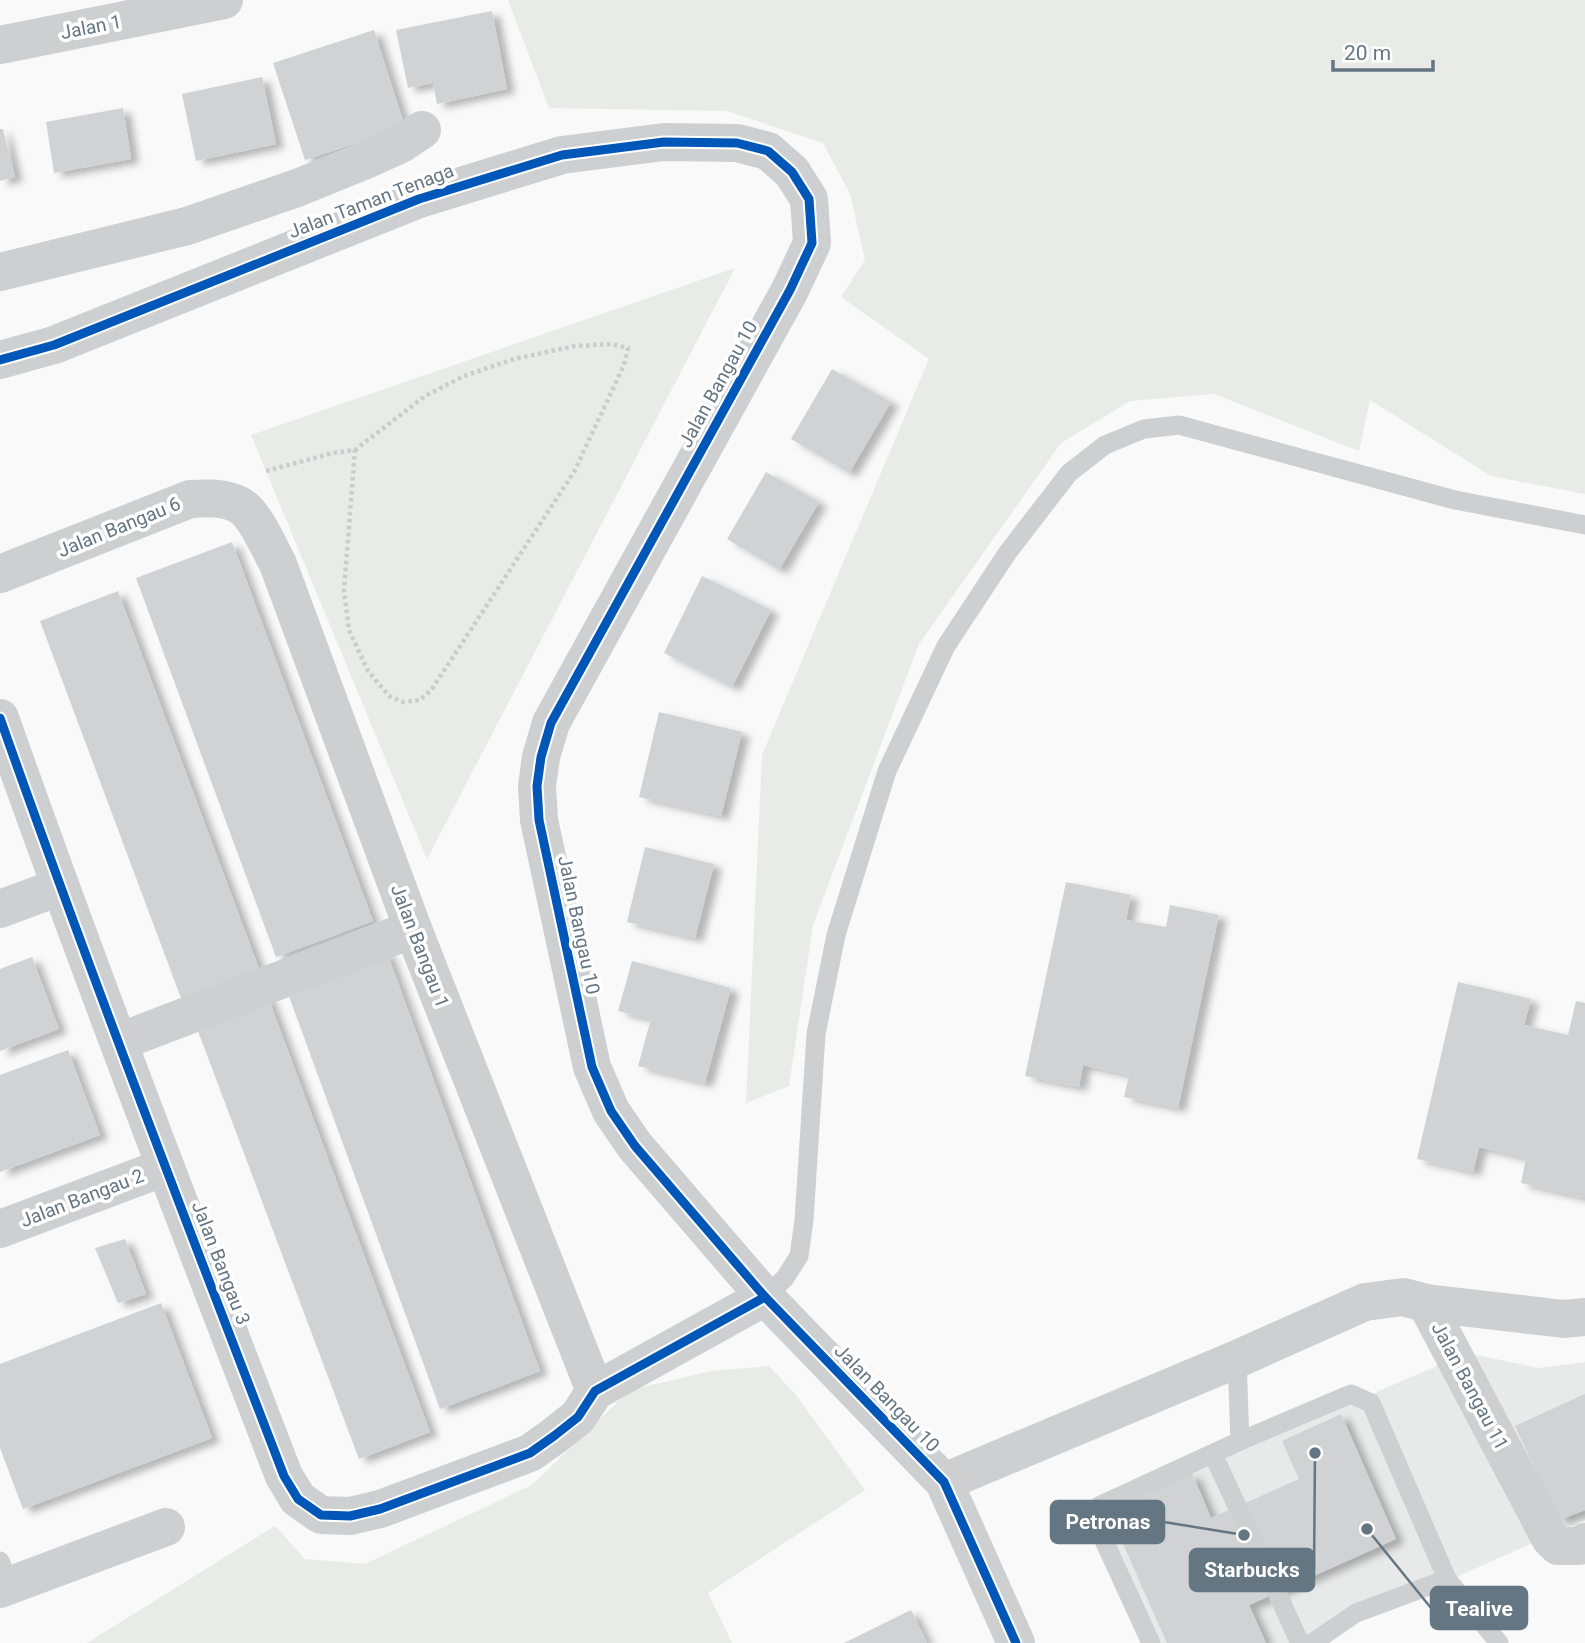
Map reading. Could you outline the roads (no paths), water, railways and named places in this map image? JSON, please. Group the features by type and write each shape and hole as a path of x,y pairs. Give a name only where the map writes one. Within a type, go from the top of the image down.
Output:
{"street":[{"name":"Jalan 1","path":"0,45 224,0"},
{"path":"0,272 187,226 308,184 401,144 422,130"},
{"name":"Jalan Taman Tenaga","path":"0,360 54,345 419,199 562,155 664,142 737,143 768,151"},
{"name":"Jalan Bangau 10","path":"768,151 792,172 809,199 812,243 790,290 551,723 541,757 537,786 539,820 592,1068 611,1111 635,1146 765,1297 944,1482 1016,1643"},
{"name":"Jalan Bangau 6","path":"0,574 190,499 214,498 240,505"},
{"name":"Jalan Bangau 1","path":"240,505 254,520 278,564 413,929 595,1391"},
{"name":"Jalan Bangau 3","path":"0,719 59,887 165,1167 284,1476 298,1499 321,1515 350,1516 380,1509 530,1453 578,1416 595,1391"},
{"path":"0,909 59,887"},
{"path":"119,1042 413,929"},
{"name":"Jalan Bangau 2","path":"0,1229 165,1167"},
{"path":"595,1391 765,1297"},
{"path":"944,1482 1365,1302 1403,1297 1426,1303"},
{"name":"Jalan Bangau 11","path":"1426,1303 1564,1319 1585,1317"},
{"name":"Jalan Bangau 11","path":"1426,1303 1550,1538 1558,1546 1579,1546 1585,1542"},
{"path":"3,1578 166,1527"}],"lane":[{"path":"765,1297 785,1278 799,1256 804,1220 816,1034 836,935 887,771 946,646 1008,552 1069,473 1105,445 1143,429 1179,425 1455,500 1585,524"},
{"path":"1237,1359 1240,1441"},
{"path":"1151,1643 1096,1521 1100,1506 1240,1441 1351,1394 1371,1403 1447,1578 1499,1643"},
{"path":"1213,1454 1300,1643"},
{"path":"1312,1643 1356,1613 1447,1578"}],"place":[{"name":"Starbucks","path":"1315,1453"},
{"name":"Tealive","path":"1367,1529"},
{"name":"Petronas","path":"1244,1535"}]}
